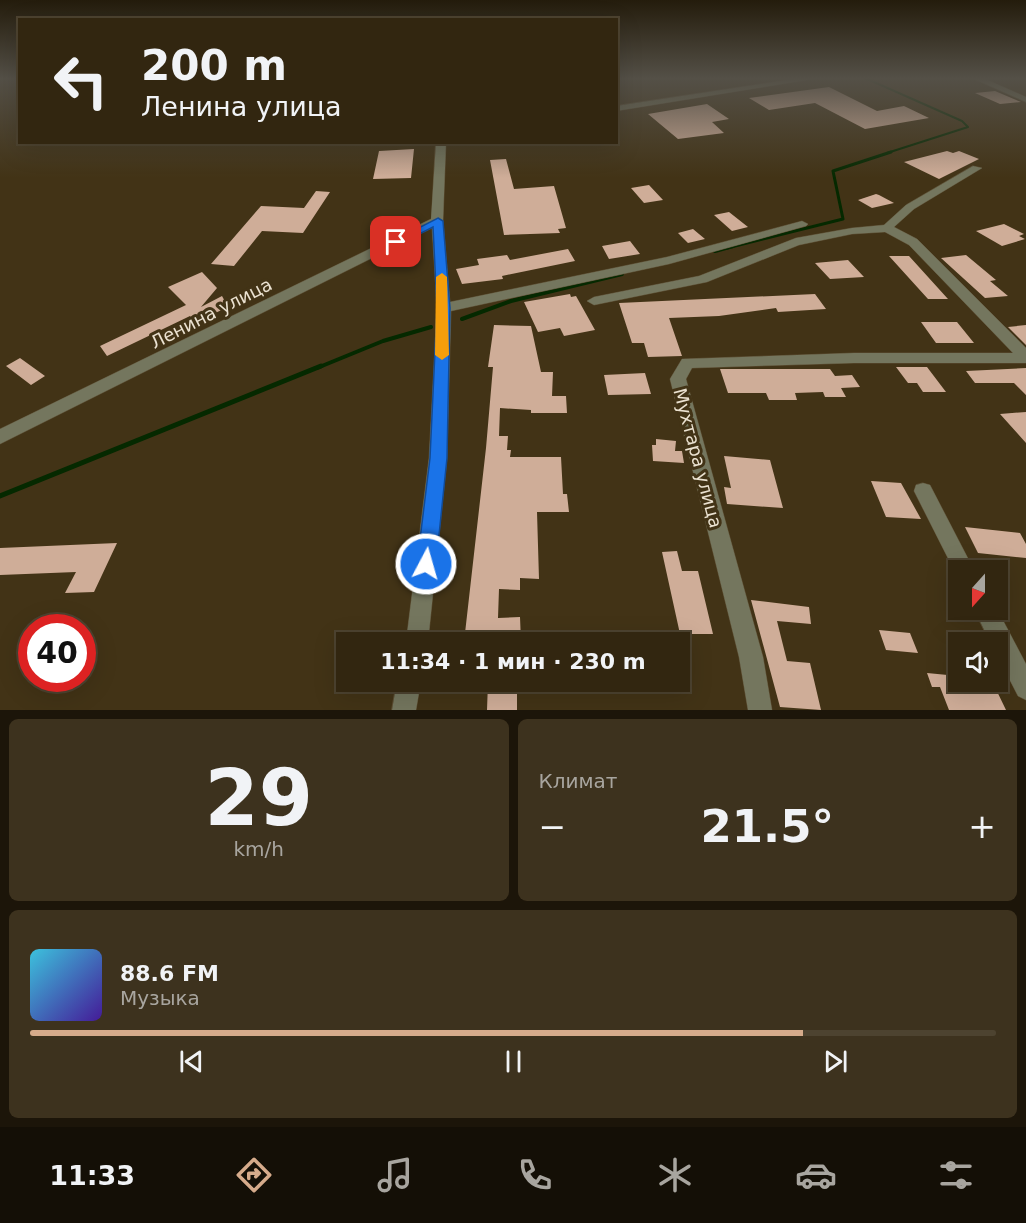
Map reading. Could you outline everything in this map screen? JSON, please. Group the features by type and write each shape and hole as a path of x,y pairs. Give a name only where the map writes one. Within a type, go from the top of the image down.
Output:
{"street":[{"path":"418,632 438,458 444,308 438,221 441,144"},
{"path":"887,228 910,207 977,168"},
{"name":"Ленина улица","path":"0,437 438,221"},
{"path":"444,308 669,260 802,224"},
{"path":"594,301 702,279 796,242 852,231 887,228 913,242 1026,357"},
{"name":"Мухтара улица","path":"760,710 751,657 678,379 687,363 843,358 1026,357"},
{"path":"923,490 959,560"},
{"path":"990,620 1026,688"},
{"path":"404,710 408,692"}],"building":[{"path":"665,111 717,111 729,119 712,122 724,133 678,139 648,114"},
{"path":"831,111 915,111 929,118 865,129"},
{"path":"414,149 411,178 373,179 379,151"},
{"path":"947,151 953,153 959,151 979,159 939,179 904,162"},
{"path":"506,159 514,189 554,186 566,228 558,229 560,233 504,235 490,160"},
{"path":"649,185 663,200 644,203 631,188"},
{"path":"316,191 330,192 303,233 262,231 234,266 211,264 261,206 304,208"},
{"path":"876,194 894,203 872,208 858,200"},
{"path":"729,212 748,227 732,231 714,215"},
{"path":"1004,224 1024,234 1019,236 1025,239 1002,246 976,231"},
{"path":"693,229 705,239 688,243 678,233"},
{"path":"630,241 640,254 609,259 602,246"},
{"path":"568,249 575,261 502,276 503,279 462,284 456,269 479,265 477,259 507,255 510,260"},
{"path":"966,255 996,280 990,281 1008,296 985,298 941,258"},
{"path":"889,256 909,256 948,299 928,299"},
{"path":"848,260 864,277 830,279 815,263"},
{"path":"202,272 217,288 201,307 222,296 228,307 194,323 190,316 107,356 100,346 186,305 168,287"},
{"path":"570,294 571,297 576,296 595,330 564,336 560,328 538,332 524,302"},
{"path":"815,294 826,309 778,312 776,308 719,316 669,318 682,356 648,357 644,343 632,343 619,303"},
{"path":"921,322 957,322 974,343 936,343"},
{"path":"494,325 531,326 541,372 553,372 552,396 566,396 567,413 531,413 531,410 500,408 499,436 508,436 507,450 511,450 510,457 561,457 563,494 567,494 569,512 537,512 539,579 520,578 520,590 499,589 498,618 520,617 521,632 465,632 493,367 488,367"},
{"path":"1026,325 1026,345 1008,327"},
{"path":"20,358 45,376 31,385 6,366"},
{"path":"896,367 927,367 946,392 923,392 917,383 908,383"},
{"path":"1026,368 1026,395 1014,383 975,383 966,371"},
{"path":"720,369 830,369 835,376 852,375 860,387 841,388 846,397 825,397 823,392 795,393 797,400 769,400 766,393 728,393"},
{"path":"645,373 651,394 608,395 604,375"},
{"path":"1026,412 1026,443 1000,414"},
{"path":"656,439 676,441 675,451 682,451 684,463 653,461 652,445 656,445"},
{"path":"724,456 770,460 783,508 727,504 724,487 731,488"},
{"path":"871,481 901,483 921,519 886,517"},
{"path":"965,527 1020,533 1026,544 1026,558 978,553"},
{"path":"117,543 94,592 65,593 76,572 0,575 0,548"},
{"path":"677,551 682,571 698,571 713,634 680,632 662,552"},
{"path":"751,600 809,607 811,624 777,621 787,661 810,663 821,710 780,707"},
{"path":"879,630 910,633 918,653 886,650"},
{"path":"927,673 948,675 948,692 997,692 1006,710 949,710 940,687 932,687"},
{"path":"488,692 517,692 517,710 487,710"}],"waterway":[{"path":"887,153 968,127 962,121 940,111"},
{"path":"727,248 843,219 833,171 891,152"},
{"path":"715,251 733,246"},
{"path":"462,319 511,301 622,274"},
{"path":"317,368 383,341 431,327"},
{"path":"0,496 321,366"}],"slow traffic":[{"path":"442,277 444,308 442,355"}],"route":[{"path":"396,242 438,221 444,308 438,458 426,564"}]}
